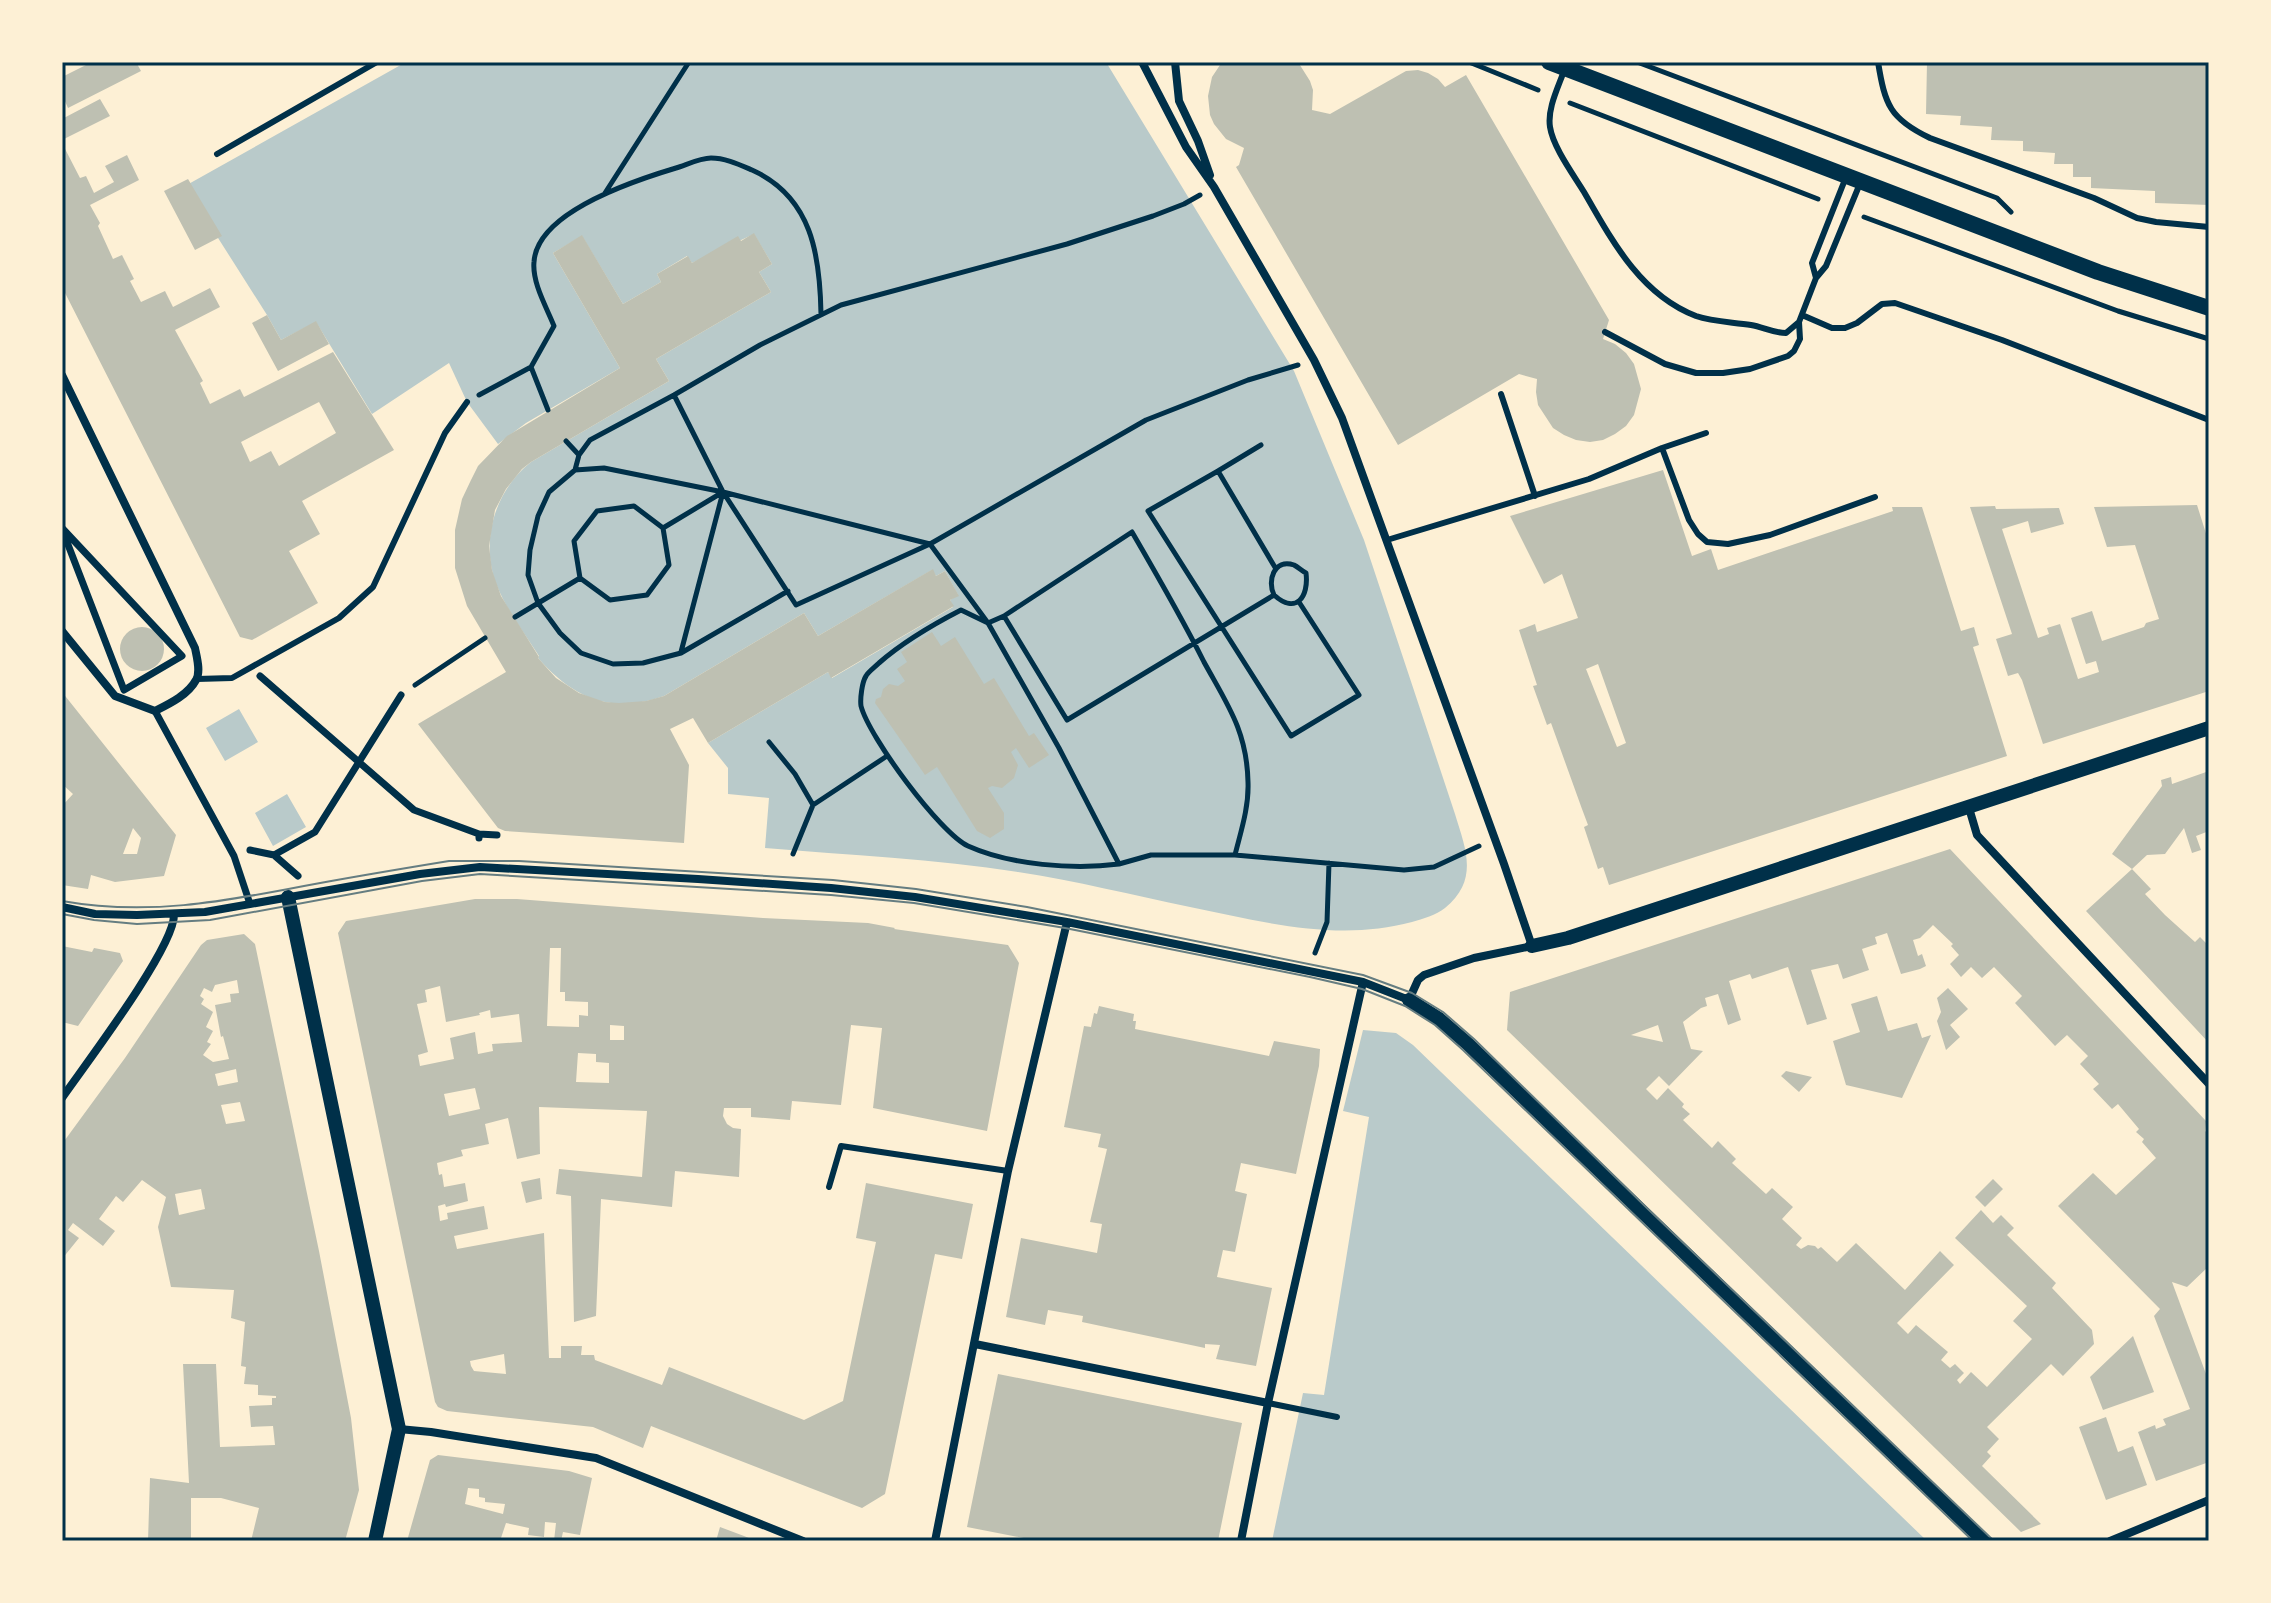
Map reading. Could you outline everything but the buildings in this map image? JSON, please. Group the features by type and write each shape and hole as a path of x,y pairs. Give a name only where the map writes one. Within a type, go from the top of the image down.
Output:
{"main road":[{"path":"1557,65 2098,272 2209,308"}],"street":[{"path":"1142,62 1186,147 1214,187 1314,360 1342,418 1532,946"},
{"path":"1175,62 1179,101 1198,141 1214,187"},
{"path":"62,375 195,648 197,679 176,700 155,711"},
{"path":"62,529 182,656 124,690 62,529"},
{"path":"62,631 115,696 155,711 234,856 250,904"},
{"path":"260,676 414,810 479,836 497,835"},
{"path":"274,855 315,832 401,695"},
{"path":"1409,1000 1418,980 1424,975 1474,958 1568,938 2209,728"},
{"path":"1969,808 1977,835 2209,1084"},
{"path":"250,850 274,855 298,876"},
{"path":"62,907 95,914 174,915 450,869 480,867 831,888 915,897 1067,922 1363,982 1409,1000 1439,1019 1468,1044 1984,1541"},
{"path":"288,897 399,1429 375,1541"},
{"path":"62,1098 157,958 174,923 174,915"},
{"path":"935,1541 1008,1171 1067,922"},
{"path":"1241,1541 1268,1403 1363,982"},
{"path":"975,1344 1268,1403"},
{"path":"399,1429 596,1458 803,1541"},
{"path":"2110,1541 2209,1500"}],"lane":[{"path":"217,154 377,62"},
{"path":"1878,62 1889,103 1897,117 1908,127 1930,138 2094,198 2137,218 2209,227"},
{"path":"1557,65 1549,116 1552,136 1590,203 1645,284 1670,303 1698,317 1755,326 1774,333 1786,333 1800,319"},
{"path":"1816,278 1812,263 1854,178"},
{"path":"1605,332 1665,364 1696,373 1750,369 1788,356 1800,339 1800,319 1816,278 1826,266 1854,178"},
{"path":"1800,319 1832,328 1845,328 1882,304 1895,303 2017,345 2208,418"},
{"path":"1501,394 1535,496"},
{"path":"197,679 232,678 339,618 373,587 445,433 467,402"},
{"path":"1387,540 1589,479 1706,433"},
{"path":"1662,448 1689,520 1707,542 1728,544 1770,535 1875,497"},
{"path":"829,1187 841,1146 1008,1171"},
{"path":"1268,1403 1337,1417"}],"path":[{"path":"604,194 689,62"},
{"path":"1637,62 1997,198 2013,214"},
{"path":"467,402 531,367 554,326 537,283 533,261 542,241 560,220 604,194 708,157 734,162 768,177 789,195 813,237 820,274 821,314"},
{"path":"788,591 681,653 643,663 613,664 581,653 560,633 538,603 528,575 530,550 538,516 549,492 575,470 579,455 590,440 760,345 841,305 1067,244 1184,204 1214,187"},
{"path":"674,395 723,492 796,605 930,544 1146,420 1248,380 1314,360"},
{"path":"531,367 548,410"},
{"path":"566,441 579,455"},
{"path":"1261,445 1148,511 1291,736 1359,695 1299,602"},
{"path":"575,470 604,468 723,492 930,544 988,623 1059,748 1119,864"},
{"path":"1218,471 1276,569"},
{"path":"663,528 723,492"},
{"path":"681,653 723,492"},
{"path":"634,506 663,528 669,565 647,595 610,600 580,578 574,541 597,511 634,506"},
{"path":"1235,855 1246,814 1248,783 1245,750 1238,724 1132,532 1004,616 988,623 961,610 927,628 896,648 866,676 860,703 887,756 936,817 966,845 1009,859 1096,867 1151,855 1235,855 1404,870 1434,867 1479,846"},
{"path":"1284,564 1293,565 1306,573 1305,594 1299,602 1282,602 1274,595 1269,586 1276,569 1284,564"},
{"path":"515,617 580,578"},
{"path":"1004,616 1067,720 1274,595"},
{"path":"401,695 485,638"},
{"path":"769,742 795,774 813,805"},
{"path":"793,854 813,805 887,756"},
{"path":"1315,954 1327,922 1329,863"}],"shaded area":[{"path":"406,62 1106,62 1294,371 1364,540 1459,827 1467,864 1462,887 1456,897 1438,913 1412,922 1384,928 1328,930 1245,918 1018,872 765,848 769,798 728,794 728,768 708,743 828,672 832,678 953,607 950,600 958,595 945,571 936,576 932,570 818,636 804,613 664,696 645,701 627,704 594,699 579,693 551,672 538,658 516,622 497,586 492,569 490,535 508,487 531,462 669,381 656,359 771,292 759,272 772,264 754,234 692,263 687,256 657,274 661,282 623,304 582,236 553,253 620,368 526,423 498,444 467,402 449,363 372,414 316,322 281,340 185,186"},
{"path":"239,709 258,742 225,761 206,728"},
{"path":"287,794 306,827 273,846 255,813"},
{"path":"1363,1030 1396,1033 1413,1045 1927,1541 1272,1541 1303,1393 1324,1395 1369,1117 1343,1111"}],"tram line":[{"path":"62,901 124,907 184,905 449,861 519,861 833,880 916,889 1027,907 1363,975 1412,993 1443,1012 1474,1039 1994,1541"},
{"path":"62,914 137,924 210,920 422,881 480,874 831,895 914,903 1065,928 1362,989 1405,1006 1435,1025 1463,1050 1973,1541"}]}
